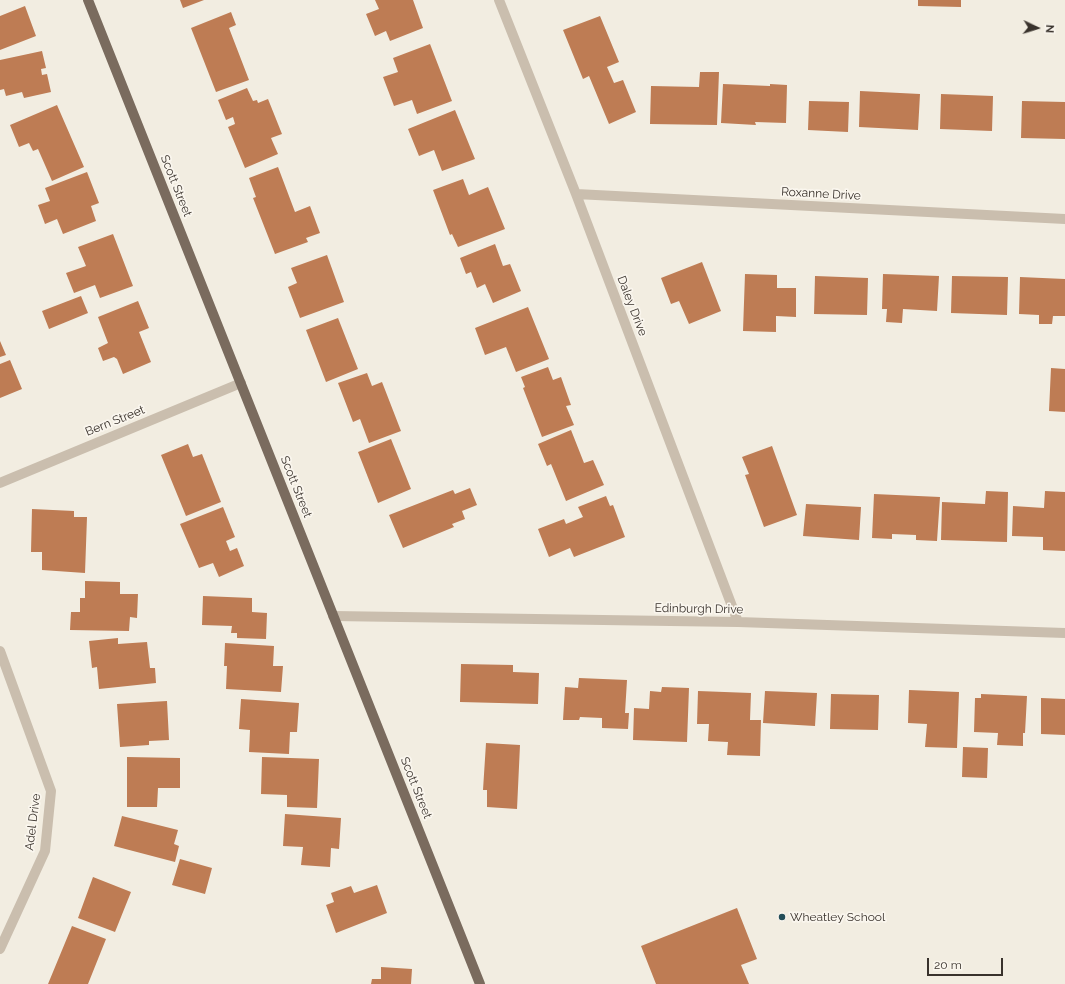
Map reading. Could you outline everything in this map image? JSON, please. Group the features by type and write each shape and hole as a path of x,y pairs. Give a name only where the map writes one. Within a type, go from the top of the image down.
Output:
{"main road":[{"name":"Scott Street","path":"88,0 480,984"}],"street":[{"name":"Daley Drive","path":"499,0 576,194 738,622"},
{"name":"Roxanne Drive","path":"576,194 1065,219"},
{"name":"Bern Street","path":"0,483 240,383"},
{"name":"Edinburgh Drive","path":"333,616 738,622 1065,633"},
{"name":"Adel Drive","path":"0,651 3,667 51,791 46,851 0,949"}],"building":[{"path":"180,0 204,0 183,8"},
{"path":"375,0 413,0 423,28 390,41 386,31 375,36 366,14 379,9"},
{"path":"918,0 961,0 961,7 918,6"},
{"path":"25,6 36,36 0,50 0,16"},
{"path":"231,12 236,25 229,28 249,80 216,92 191,28"},
{"path":"600,16 619,62 607,67 614,83 623,80 636,112 609,124 589,76 583,79 563,30"},
{"path":"430,44 452,101 417,114 412,100 394,106 383,77 398,72 393,58"},
{"path":"42,51 46,68 41,69 42,75 47,74 51,92 24,98 22,92 6,96 4,89 0,90 0,60"},
{"path":"700,72 719,72 717,125 650,124 651,86 699,87"},
{"path":"723,84 770,86 770,84 787,85 786,123 755,122 756,125 721,123"},
{"path":"247,88 253,101 257,100 258,103 268,99 282,134 271,138 278,154 245,168 228,127 235,124 233,117 226,120 218,100"},
{"path":"860,91 920,94 918,130 859,127"},
{"path":"941,94 993,96 992,131 940,129"},
{"path":"809,101 849,102 848,132 808,130"},
{"path":"1022,101 1065,102 1065,139 1021,138"},
{"path":"57,105 84,167 52,181 38,149 33,151 29,143 19,147 10,125"},
{"path":"455,110 475,159 442,171 434,150 419,156 408,129"},
{"path":"278,167 295,212 310,206 320,233 306,238 308,242 275,254 253,198 256,197 249,178"},
{"path":"87,172 99,203 91,206 96,221 63,234 57,219 45,224 38,205 50,201 45,188"},
{"path":"463,179 469,195 488,187 505,229 458,247 452,234 450,235 433,190"},
{"path":"113,234 133,286 100,298 95,285 74,293 66,273 86,266 78,247"},
{"path":"495,244 503,266 510,264 521,291 493,303 485,284 477,288 471,272 466,274 460,258"},
{"path":"327,255 344,302 300,318 288,287 297,283 291,268"},
{"path":"702,262 721,311 689,324 679,301 671,304 661,278"},
{"path":"745,274 777,275 777,288 796,288 796,317 776,316 776,332 743,331"},
{"path":"883,274 939,276 937,311 903,309 902,323 886,322 887,309 882,309"},
{"path":"815,276 868,278 867,315 814,314"},
{"path":"952,276 1008,277 1007,315 951,313"},
{"path":"1020,277 1065,279 1065,316 1053,316 1052,324 1039,324 1039,315 1019,314"},
{"path":"81,296 88,313 49,329 42,311"},
{"path":"138,301 149,328 139,332 151,362 123,374 117,359 114,357 103,361 98,348 108,343 98,317"},
{"path":"528,307 549,359 516,372 506,347 485,355 475,328"},
{"path":"338,318 358,369 326,382 306,330"},
{"path":"0,341 6,355 0,357"},
{"path":"10,360 22,389 0,398 0,364"},
{"path":"548,367 553,380 561,377 571,405 566,406 574,425 542,437 523,388 525,387 521,377"},
{"path":"1051,368 1065,369 1065,412 1049,411"},
{"path":"367,373 372,386 382,382 401,431 369,443 360,419 353,422 338,383"},
{"path":"571,430 584,463 593,460 604,485 566,501 551,464 547,466 538,444"},
{"path":"391,439 411,489 378,503 358,452"},
{"path":"188,444 193,457 202,454 221,502 186,516 161,455"},
{"path":"772,446 797,515 764,527 745,475 749,474 742,457"},
{"path":"470,488 477,505 462,511 465,519 452,524 454,527 403,548 389,515 453,490 455,494"},
{"path":"986,491 1008,492 1007,542 941,540 942,502 985,504"},
{"path":"1045,491 1065,492 1065,551 1043,550 1043,537 1012,536 1013,506 1044,508"},
{"path":"874,494 940,497 937,541 916,540 916,535 892,534 892,539 872,538"},
{"path":"606,496 610,506 613,505 625,537 574,557 570,548 549,557 538,529 564,519 566,524 583,517 578,507"},
{"path":"806,504 861,507 859,540 803,536"},
{"path":"223,507 235,537 226,541 230,551 237,548 244,566 219,577 213,563 199,568 180,524"},
{"path":"32,509 74,511 74,517 87,517 85,573 42,570 42,552 31,552"},
{"path":"85,581 120,582 120,594 138,594 137,618 130,617 129,631 70,630 71,612 80,612 80,598 85,598"},
{"path":"203,596 252,598 252,612 267,613 266,639 237,638 237,633 231,633 232,626 202,625"},
{"path":"118,638 118,644 147,642 150,668 155,668 156,683 99,689 97,667 92,668 89,641"},
{"path":"225,643 274,646 273,666 283,666 281,692 226,689 227,666 224,666"},
{"path":"461,664 513,665 513,672 539,673 538,704 460,702"},
{"path":"579,678 627,680 625,713 629,713 628,729 602,728 602,718 580,717 579,720 563,720 565,687 578,688"},
{"path":"662,687 689,688 687,742 633,740 634,708 649,709 650,691 661,692"},
{"path":"909,690 959,692 957,748 925,747 927,724 908,723"},
{"path":"698,691 751,693 750,720 761,720 760,756 727,755 728,742 708,741 709,724 697,724"},
{"path":"765,691 817,693 815,726 763,723"},
{"path":"831,694 879,695 878,730 830,729"},
{"path":"981,694 1027,696 1023,746 997,745 998,733 974,732 975,698 981,698"},
{"path":"1041,698 1065,699 1065,735 1041,734"},
{"path":"241,699 299,703 297,732 290,732 289,754 249,752 250,730 239,729"},
{"path":"167,701 169,740 149,741 149,745 120,747 117,704"},
{"path":"486,743 520,745 517,809 487,807 487,790 483,790"},
{"path":"963,747 988,748 987,778 962,777"},
{"path":"127,757 180,758 180,788 158,788 157,807 127,807"},
{"path":"262,757 319,759 317,808 287,807 287,795 261,794"},
{"path":"285,814 341,818 339,849 331,848 330,867 301,865 303,847 283,846"},
{"path":"122,816 178,830 174,844 179,846 175,862 114,846"},
{"path":"180,859 212,868 205,894 172,885"},
{"path":"93,877 131,892 115,932 78,918"},
{"path":"377,885 387,913 336,933 326,905 334,902 331,893 351,886 354,893"},
{"path":"737,908 757,959 741,965 749,984 656,984 641,946"},
{"path":"72,926 106,939 88,984 48,984"},
{"path":"381,967 412,969 411,984 371,984 372,979 381,979"}],"place":[{"name":"Wheatley School","path":"782,917"}]}
